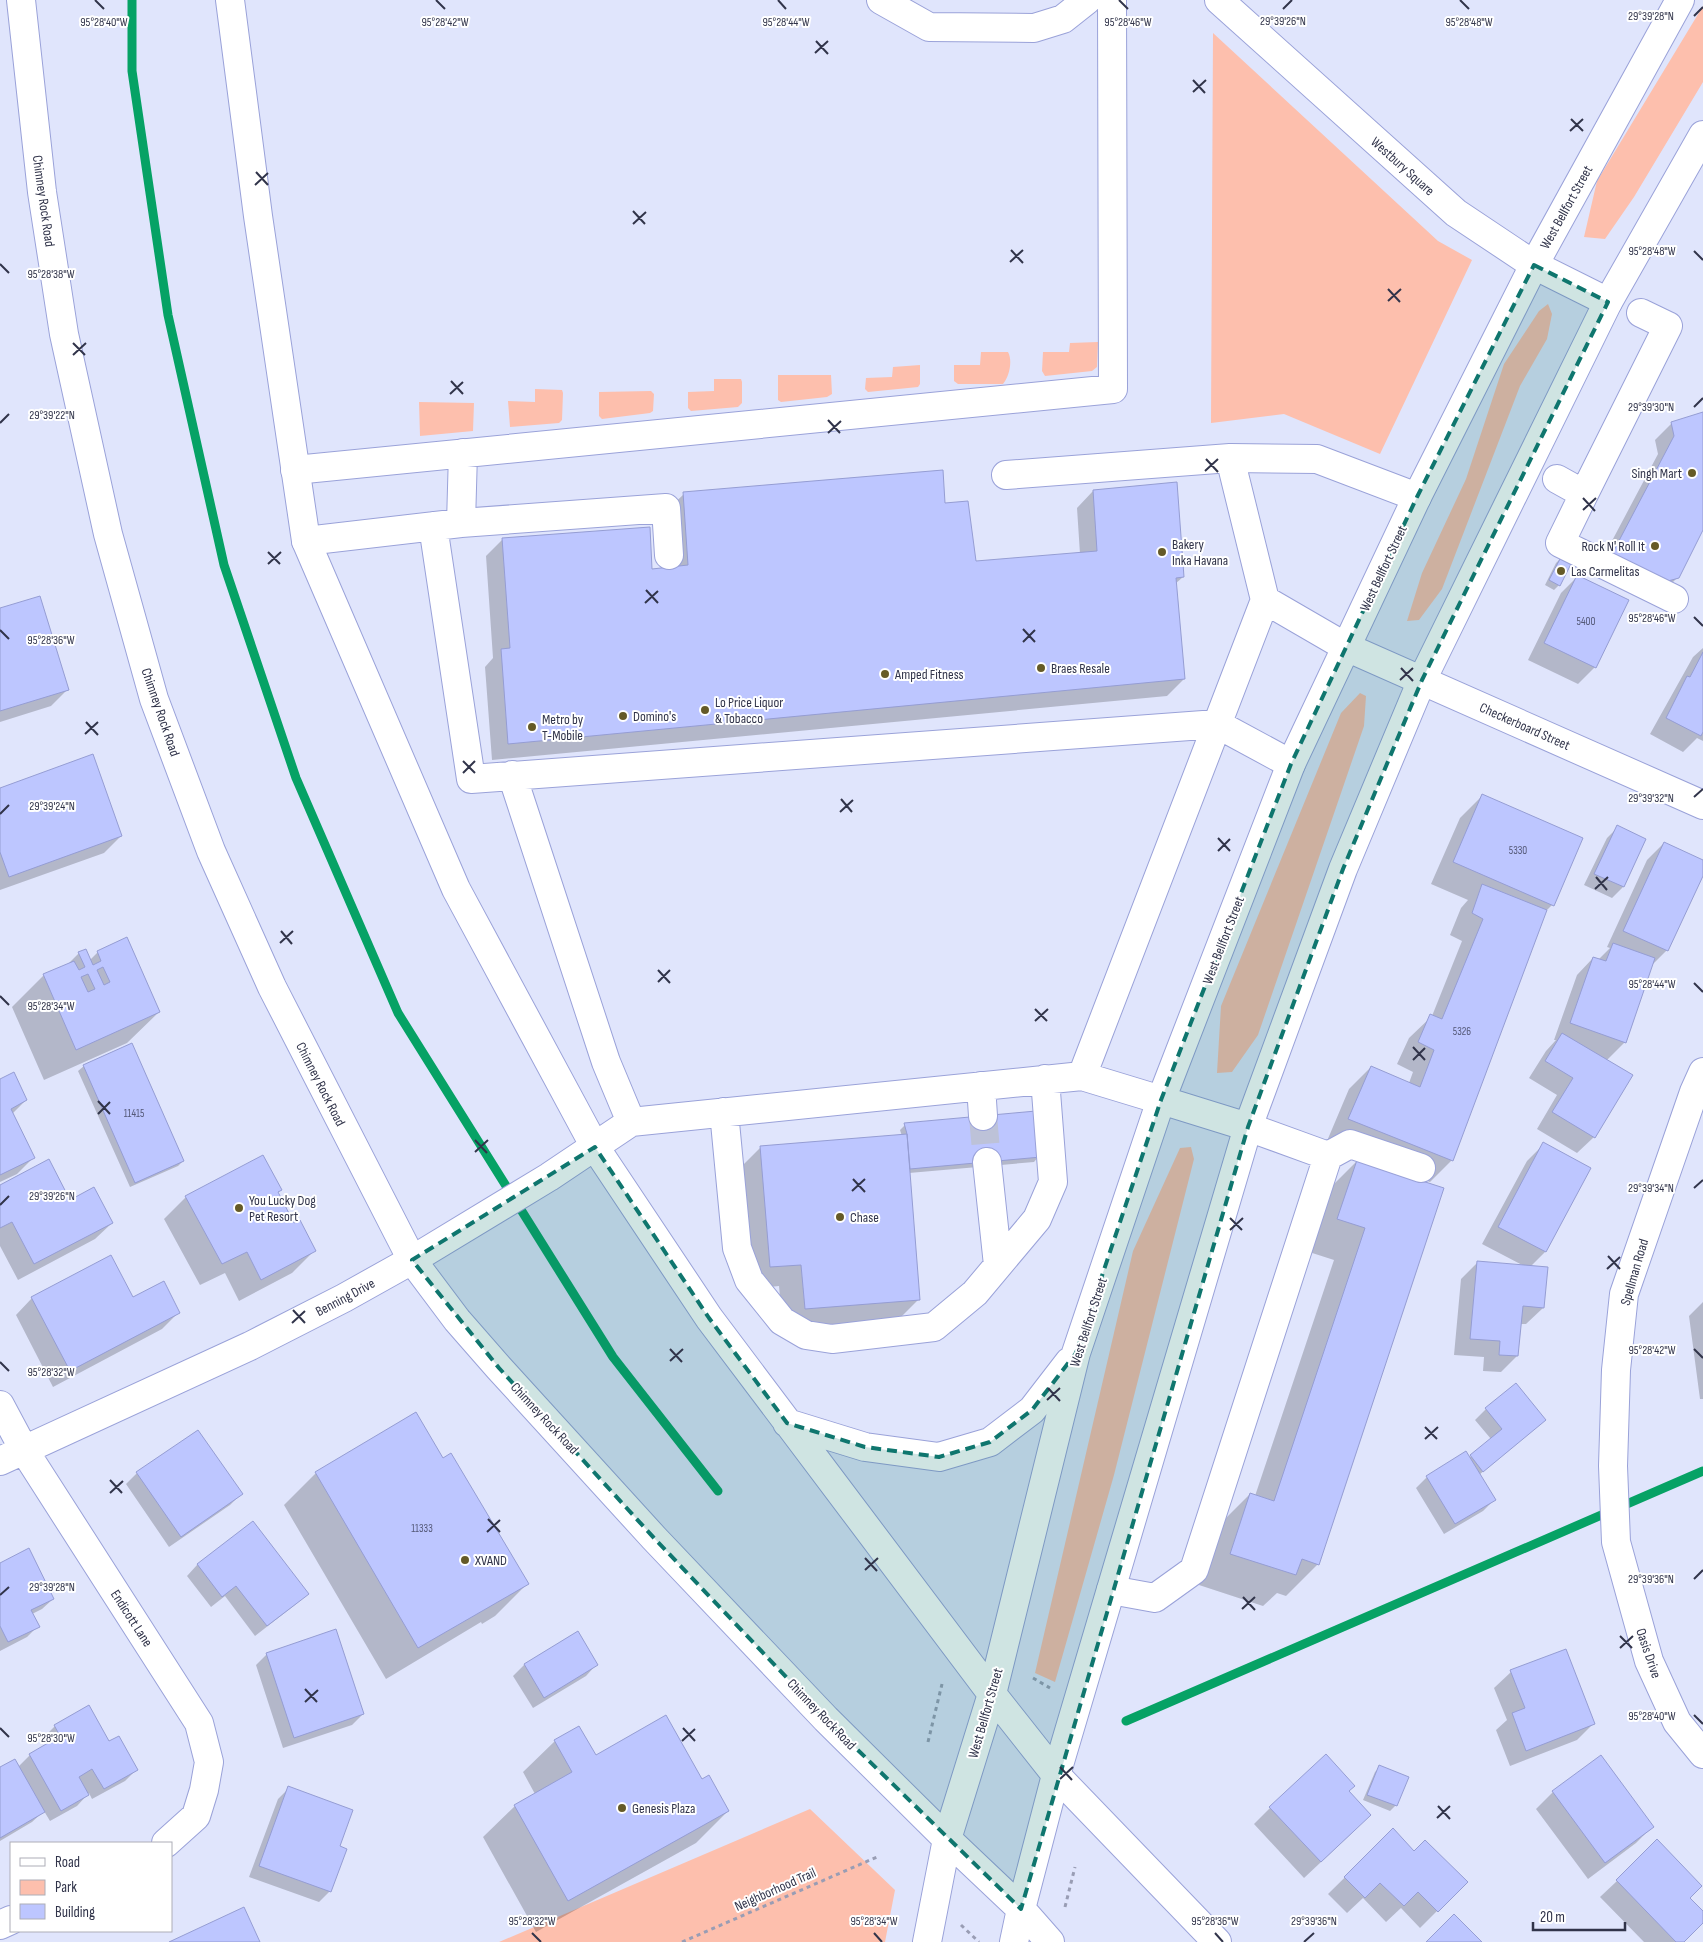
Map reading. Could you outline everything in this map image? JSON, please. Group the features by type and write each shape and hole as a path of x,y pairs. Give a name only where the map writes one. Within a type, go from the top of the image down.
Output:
{"main road":[{"name":"Chimney Rock Road","path":"20,0 42,192 64,334 108,534 154,699 211,852 272,987 412,1260 457,1320 654,1538 826,1719 947,1840 1021,1909 1050,1942"},
{"path":"230,0 258,216 306,541 456,889 595,1147 709,1318 992,1694 1056,1775 1217,1942"},
{"path":"881,0 929,27 1034,28 1063,19 1087,0"},
{"path":"295,470 1114,389 1112,0"},
{"name":"Westbury Square","path":"1220,0 1456,213 1534,265 1608,302"},
{"name":"West Bellfort Street","path":"926,1942 947,1840 992,1694 1076,1353 1161,1100 1291,764 1417,497 1534,265 1680,0"},
{"path":"1014,1942 1056,1775 1248,1127 1343,870 1422,680 1608,302 1703,135"},
{"path":"1640,313 1668,326 1560,543 1674,599"},
{"path":"461,523 463,454"},
{"path":"1006,475 1230,458 1316,459 1417,497"},
{"path":"1082,1076 1265,600 1230,458"},
{"path":"1557,480 1584,494"},
{"path":"306,541 461,523 666,508 669,555"},
{"path":"433,526 471,778 1217,724 1291,764"},
{"name":"Checkerboard Street","path":"1265,600 1346,647 1703,805"},
{"path":"512,775 606,1062 631,1122 1082,1076 1248,1127 1328,1156"},
{"path":"724,1112 736,1248 749,1280 782,1321 806,1335 832,1339 934,1327 975,1293 1036,1219 1053,1182 1044,1079"},
{"path":"981,1086 983,1116"},
{"name":"Spellman Road","path":"1616,1542 1613,1466 1616,1370 1624,1294 1700,1086"},
{"name":"Benning Drive","path":"12,1456 250,1346 412,1260 549,1177 631,1122"},
{"path":"1111,1590 1154,1598 1194,1570 1328,1156 1350,1144 1421,1168"},
{"path":"987,1162 998,1265"},
{"path":"787,1423 865,1447 939,1457 990,1442 1032,1410 1076,1353"},
{"name":"Endicott Lane","path":"0,1404 12,1456 199,1723 209,1762 204,1790 196,1816 167,1842"},
{"name":"Oasis Drive","path":"1616,1542 1649,1661 1677,1722 1703,1754"}],"path":[{"path":"1033,1678 1053,1689"},
{"path":"928,1742 942,1684"},
{"name":"Neighborhood Trail","path":"682,1942 877,1857"},
{"path":"1065,1908 1075,1867"},
{"path":"959,1923 979,1942"}],"highlighted area":[{"path":"1534,265 1608,302 1422,680 1343,869 1248,1127 1021,1909 826,1719 654,1538 499,1368 412,1260 595,1147 709,1318 787,1423 865,1447 939,1457 990,1442 1032,1410 1076,1353 1161,1100 1291,764 1417,497"}],"green space":[{"path":"1703,6 1703,82 1634,197 1605,239 1584,237 1597,181"},
{"path":"1213,33 1438,241 1472,260 1380,454 1284,414 1211,423"},
{"path":"1548,304 1552,314 1547,339 1520,386 1442,589 1419,620 1407,621 1422,573 1466,479 1504,364 1539,311"},
{"path":"1098,342 1097,367 1092,371 1045,376 1042,371 1043,352 1069,352 1070,343"},
{"path":"981,352 1008,352 1010,369 1003,384 958,384 954,381 954,365 980,365"},
{"path":"920,365 920,384 918,387 868,392 865,389 866,378 892,377 893,367"},
{"path":"778,375 831,375 832,394 827,397 781,402 778,400"},
{"path":"714,379 741,379 742,403 738,407 691,411 688,408 688,392 714,391"},
{"path":"535,389 562,390 562,420 559,423 510,427 508,401 535,402"},
{"path":"651,391 654,394 653,411 650,413 602,419 599,416 599,392"},
{"path":"419,402 474,403 473,431 420,436"},
{"path":"1360,693 1366,696 1364,726 1258,1035 1232,1072 1217,1073 1221,1006 1341,713"},
{"path":"1191,1147 1194,1159 1114,1475 1055,1682 1035,1673 1133,1251 1180,1148"},
{"path":"810,1809 895,1890 885,1942 499,1942"}],"building":[{"path":"1703,412 1703,530 1679,578 1668,581 1612,554 1674,436 1671,422"},
{"path":"943,470 945,503 968,501 976,561 1097,551 1093,490 1177,482 1184,577 1176,578 1185,679 508,744 501,649 510,648 502,538 650,527 652,569 688,565 683,492"},
{"name":"Las Carmelitas","path":"1561,557 1572,562 1560,586 1549,580"},
{"path":"1577,575 1629,600 1596,668 1544,643"},
{"path":"40,596 69,690 0,711 0,608"},
{"path":"1703,652 1703,732 1701,736 1666,718 1687,676 1690,677"},
{"path":"93,754 122,836 9,877 0,852 0,788"},
{"path":"1482,794 1583,838 1554,906 1453,862"},
{"path":"1617,825 1646,839 1624,887 1594,874"},
{"path":"1664,842 1703,860 1703,876 1668,951 1623,931"},
{"path":"1482,884 1547,910 1453,1161 1348,1119 1371,1066 1420,1087 1434,1050 1418,1042 1430,1014 1442,1019 1483,919 1472,913"},
{"path":"127,937 160,1012 76,1050 43,974 74,961 79,970 85,967 78,952 86,949 93,965 101,961 97,951","holes":["103,967 110,982 104,985 97,970","88,974 95,989 88,992 81,977"]},
{"path":"1613,943 1655,958 1626,1043 1570,1023 1593,957 1606,961"},
{"path":"1562,1033 1633,1075 1595,1138 1552,1112 1573,1078 1545,1061"},
{"path":"132,1043 184,1161 135,1183 83,1065"},
{"path":"14,1072 27,1100 11,1109 35,1158 0,1175 0,1079"},
{"path":"1036,1111 1041,1157 910,1169 907,1134 904,1123"},
{"name":"Chase","path":"907,1134 920,1300 805,1309 801,1265 770,1267 760,1146"},
{"path":"1543,1142 1591,1168 1546,1252 1498,1227"},
{"name":"You Lucky Dog Pet Resort","path":"263,1155 282,1190 278,1192 294,1223 300,1220 316,1251 261,1280 247,1252 222,1264 185,1196"},
{"path":"49,1159 70,1200 94,1187 113,1223 34,1264 12,1222 0,1228 0,1185"},
{"path":"1357,1160 1444,1188 1319,1565 1302,1559 1296,1575 1230,1554 1250,1493 1274,1501 1365,1228 1337,1219"},
{"path":"111,1255 133,1297 164,1281 180,1313 70,1371 31,1297"},
{"path":"1477,1261 1548,1267 1544,1308 1523,1306 1518,1356 1499,1355 1500,1341 1470,1339"},
{"path":"1516,1383 1546,1420 1483,1472 1470,1455 1502,1429 1485,1408"},
{"path":"416,1412 443,1458 451,1453 529,1584 418,1648 315,1472"},
{"path":"198,1430 243,1494 181,1537 136,1472"},
{"path":"1466,1451 1496,1500 1455,1524 1426,1476"},
{"path":"253,1521 309,1594 267,1626 236,1586 222,1597 197,1564"},
{"path":"29,1548 54,1599 31,1610 40,1627 8,1642 0,1626 0,1563"},
{"path":"336,1629 364,1714 294,1738 266,1653"},
{"path":"578,1631 598,1665 544,1698 524,1664"},
{"path":"1566,1649 1595,1724 1526,1751 1512,1713 1525,1708 1510,1670"},
{"path":"89,1705 109,1741 119,1736 138,1770 104,1789 92,1769 79,1777 89,1795 61,1811 29,1754 60,1736 54,1725"},
{"name":"Genesis Plaza","path":"666,1715 702,1779 709,1775 729,1811 568,1901 514,1805 572,1772 554,1740 579,1726 596,1755"},
{"path":"1326,1754 1355,1786 1349,1791 1371,1815 1321,1862 1269,1807"},
{"path":"1601,1755 1654,1827 1605,1863 1552,1791"},
{"path":"15,1759 45,1812 0,1838 0,1767"},
{"path":"1379,1765 1409,1777 1397,1806 1367,1795"},
{"path":"288,1786 353,1810 340,1846 347,1849 331,1892 259,1866"},
{"path":"1393,1828 1414,1851 1425,1840 1468,1882 1438,1912 1418,1892 1404,1906 1380,1883 1365,1898 1344,1877"},
{"path":"1657,1839 1702,1886 1690,1898 1703,1911 1703,1923 1684,1942 1676,1942 1616,1880"},
{"path":"244,1907 260,1942 169,1942"},
{"path":"1454,1914 1482,1942 1426,1942"}],"waterway":[{"path":"132,0 132,71 168,315 224,565 296,778 398,1013 613,1357 718,1491"},
{"path":"1126,1721 1703,1471"}],"tunnel":[{"path":"983,1116 987,1162"}],"place":[{"name":"Singh Mart","path":"1692,473"},
{"name":"Rock N' Roll It","path":"1655,546"},
{"name":"Bakery Inka Havana","path":"1162,552"},
{"name":"Las Carmelitas","path":"1561,571"},
{"name":"Braes Resale","path":"1041,668"},
{"name":"Amped Fitness","path":"885,674"},
{"name":"Lo Price Liquor & Tobacco","path":"705,710"},
{"name":"Domino's","path":"623,716"},
{"name":"Metro by T-Mobile","path":"532,727"},
{"name":"You Lucky Dog Pet Resort","path":"239,1208"},
{"name":"Chase","path":"840,1217"},
{"name":"XVAND","path":"465,1560"},
{"name":"Genesis Plaza","path":"622,1808"}]}
